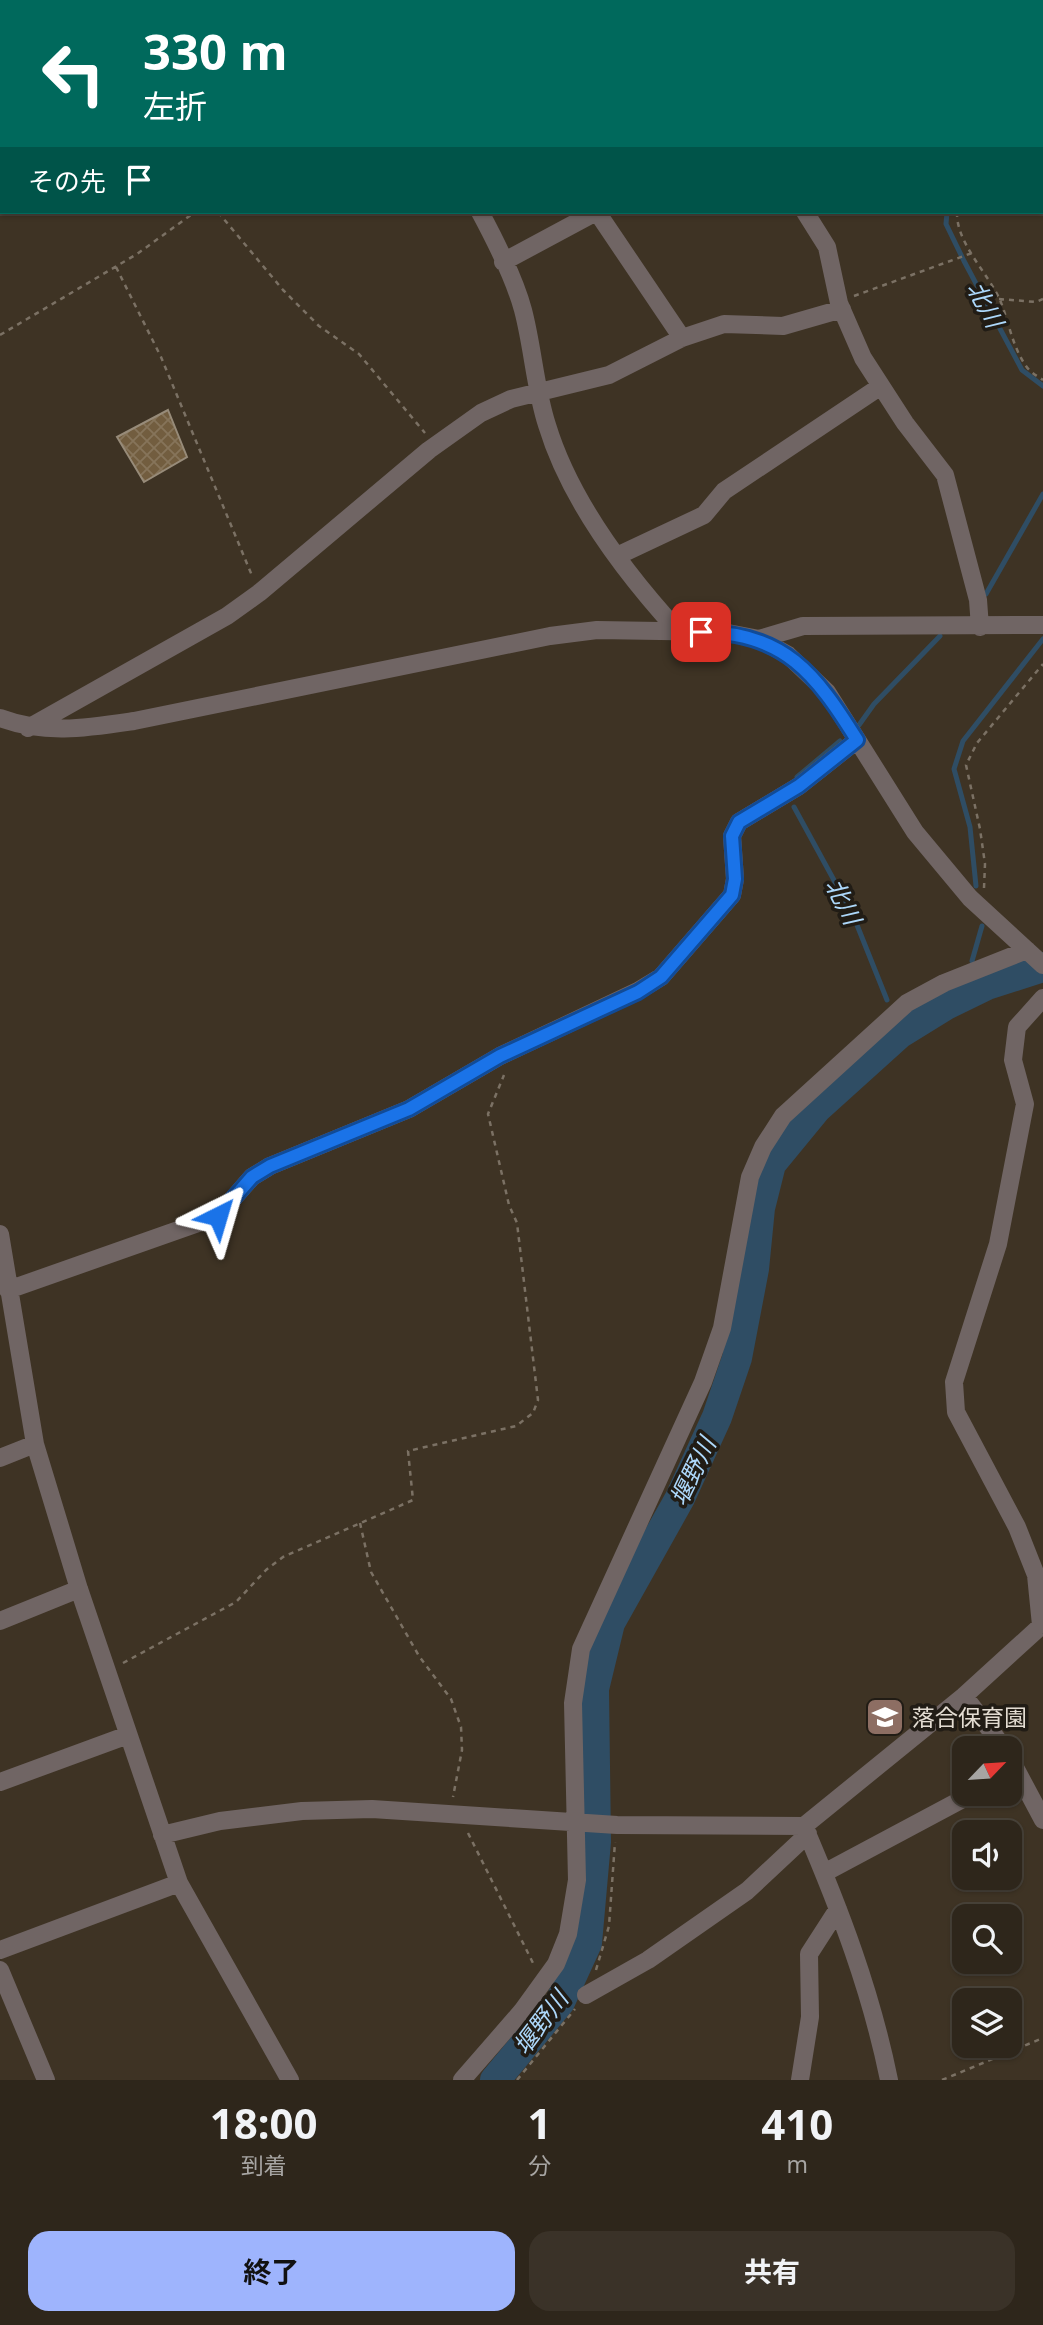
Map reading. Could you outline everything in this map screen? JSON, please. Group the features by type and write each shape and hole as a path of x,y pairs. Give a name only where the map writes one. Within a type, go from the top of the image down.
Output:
{"street":[{"path":"481,214 522,307 546,424 556,449 583,502 617,556 641,591 678,631"},
{"path":"503,262 592,214"},
{"path":"597,214 682,338"},
{"path":"806,214 827,247 841,306 863,358 905,423 945,475 978,600 980,627"},
{"path":"9,724 227,616 259,593 436,445 481,413 511,399 609,375 682,338 724,324 783,326 841,306"},
{"path":"617,556 704,515 724,491 881,386"},
{"path":"759,639 803,626 1041,625"},
{"path":"9,724 76,730 134,721 550,636 597,630 723,632 759,639 788,656 827,692 915,832 984,911 1034,956"},
{"path":"8,1290 218,1216 252,1177 270,1166 409,1109 505,1054 638,992 661,977 732,895 735,879 732,836 739,822 799,786 857,740"},
{"path":"463,2080 556,1964 568,1934 577,1880 573,1703 581,1648 704,1382 722,1328 750,1177 763,1147 783,1116 908,1003 944,983 1034,956"},
{"path":"586,1995 648,1960 747,1891 806,1830 964,1696 1042,1625 1036,1575 1017,1527 957,1412 954,1382 998,1244 1025,1104 1013,1060 1017,1027 1043,998"},
{"path":"0,1234 35,1444 79,1589 178,1883 290,2080"},
{"path":"0,1458 35,1444"},
{"path":"0,1621 79,1589"},
{"path":"964,1696 995,1736"},
{"path":"0,1782 128,1735"},
{"path":"1022,1784 1043,1819"},
{"path":"824,1874 952,1805"},
{"path":"162,1835 220,1821 302,1811 372,1809 617,1825 806,1830"},
{"path":"806,1830 856,1952 876,2019 889,2080"},
{"path":"0,1950 178,1883"},
{"path":"800,2080 810,2017 809,1954 838,1909"},
{"path":"0,1969 46,2080"}],"path":[{"path":"0,335 116,267 192,214"},
{"path":"220,214 283,290 319,326 359,354 436,445"},
{"path":"957,214 972,253 999,299 1013,344 1028,369 1043,380"},
{"path":"841,306 972,253"},
{"path":"116,267 161,357 259,593"},
{"path":"999,299 1036,302 1043,299"},
{"path":"984,911 985,864 966,765 977,743 1043,664"},
{"path":"107,1671 236,1602 266,1570 283,1557 413,1500 408,1451 516,1426 533,1413 538,1399 517,1223 509,1205 488,1114 504,1073 505,1054"},
{"path":"360,1523 371,1572 419,1656 452,1699 461,1727 462,1750 454,1814 542,1982"},
{"path":"517,2080 586,1995 609,1926 617,1825"},
{"path":"942,2080 1043,2038"}],"building":[{"path":"168,410 187,457 144,482 117,437"}],"waterway":[{"name":"北川","path":"947,214 946,224 1022,370 1043,386"},
{"name":"北川","path":"986,594 1043,494"},
{"name":"北川","path":"859,725 874,704 940,636"},
{"path":"976,886 970,827 954,769 963,741 1043,639"},
{"name":"北川","path":"797,777 840,741"},
{"name":"北川","path":"794,807 853,915 887,1000"},
{"path":"972,961 982,926"},
{"name":"堰野川","path":"495,2080 560,2002 587,1943 596,1842 594,1689 610,1623 680,1498 717,1417 737,1358 754,1269 760,1208 771,1164 817,1108 899,1034 946,1005 987,985 1043,967"},
{"name":"堰野川","path":"946,1005 953,993"}],"place":[{"name":"落合保育園","path":"885,1717"}],"route":[{"path":"218,1216 252,1177 270,1166 409,1109 500,1056 638,992 661,977 720,910 732,895 735,879 732,836 739,822 799,786 857,740 827,692 788,656 759,639 723,632 701,632"}]}
